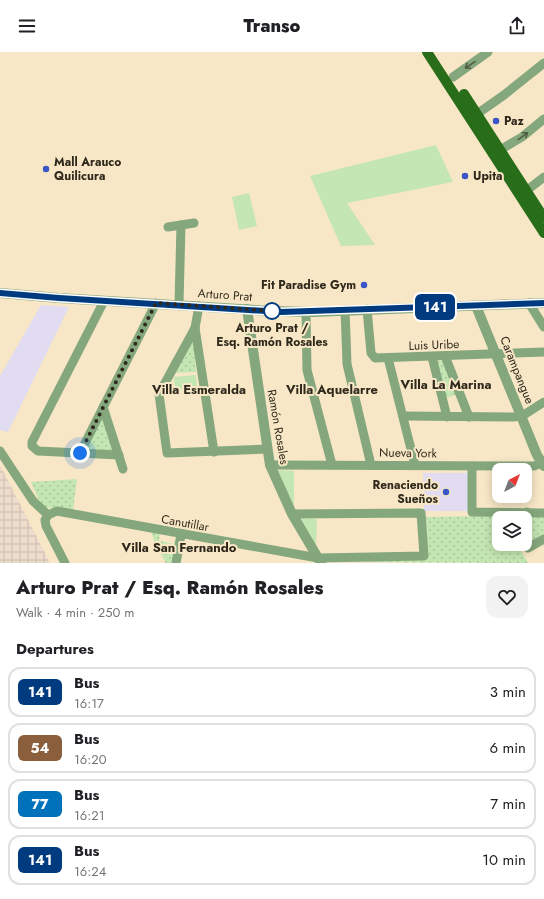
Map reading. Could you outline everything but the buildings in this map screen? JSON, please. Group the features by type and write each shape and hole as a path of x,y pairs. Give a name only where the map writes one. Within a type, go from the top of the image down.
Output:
{"main road":[{"path":"427,52 544,233"},
{"path":"436,52 544,218"}],"street":[{"path":"453,76 488,52"},
{"path":"477,114 504,95 544,63"},
{"path":"500,150 522,137 544,120"},
{"path":"526,191 544,177"},
{"path":"168,227 194,223"},
{"path":"179,304 181,225"},
{"name":"Arturo Prat","path":"0,293 104,301 306,312 544,303"},
{"path":"104,301 32,442 33,448 38,451 119,455"},
{"path":"80,453 156,303"},
{"path":"529,303 544,327"},
{"path":"199,306 195,328 159,394 167,454 267,449"},
{"name":"Carampangue","path":"476,306 543,464"},
{"name":"Ramón Rosales","path":"247,309 270,465 292,514 320,561"},
{"name":"Luis Uribe","path":"367,309 371,355 375,358 497,355 544,352"},
{"path":"345,310 347,364 371,465"},
{"path":"306,312 307,370 332,465"},
{"path":"195,328 214,452"},
{"path":"445,356 470,417"},
{"path":"432,357 447,417"},
{"path":"388,358 415,465"},
{"path":"402,416 522,416 544,402"},
{"path":"103,407 123,470"},
{"path":"0,451 33,501 48,515 46,526 65,563"},
{"name":"Nueva York","path":"270,465 534,466 543,464"},
{"path":"472,466 472,512 492,512"},
{"name":"Canutillar","path":"48,515 57,511 320,561 424,556 421,513 292,514"},
{"path":"532,512 544,513"},
{"path":"176,563 181,534"},
{"path":"532,546 544,539"}],"shaded area":[{"path":"41,305 69,307 8,432 0,430 0,376"},
{"path":"0,465 50,563 0,563"},
{"name":"Renaciendo Sueños","path":"423,473 468,473 469,511 424,511"}],"green space":[{"path":"436,145 453,182 347,203 375,245 341,246 310,176"},
{"path":"249,193 257,226 239,230 232,197"},
{"path":"193,338 196,372 174,373"},
{"path":"435,361 444,361 457,394 444,399"},
{"path":"196,375 197,388 175,390 174,377"},
{"path":"103,414 114,447 109,453 84,451"},
{"path":"277,470 294,471 294,506"},
{"path":"77,479 73,510 42,507 31,482"},
{"path":"532,515 544,515 544,536 532,542"},
{"path":"492,516 492,551 521,551 528,563 352,562 428,559 426,517"},
{"path":"299,518 317,519 316,545"},
{"path":"151,531 160,532 159,541 174,544 176,536 178,536 172,563 166,563 155,544"}],"bus line":[{"name":"141","path":"0,293 281,312 544,303"}],"place":[{"name":"Paz","path":"496,121"},
{"name":"Mall Arauco Quilicura","path":"46,169"},
{"name":"Upita","path":"465,176"},
{"name":"Fit Paradise Gym","path":"364,285"},
{"name":"Arturo Prat / Esq. Ramón Rosales","path":"272,311"},
{"name":"Renaciendo Sueños","path":"446,492"}],"district":[{"name":"Villa La Marina","path":"446,384"},
{"name":"Villa Esmeralda","path":"199,389"},
{"name":"Villa Aquelarre","path":"332,389"},
{"name":"Villa San Fernando","path":"179,547"}],"route":[{"path":"80,453 156,303 272,311"}]}
